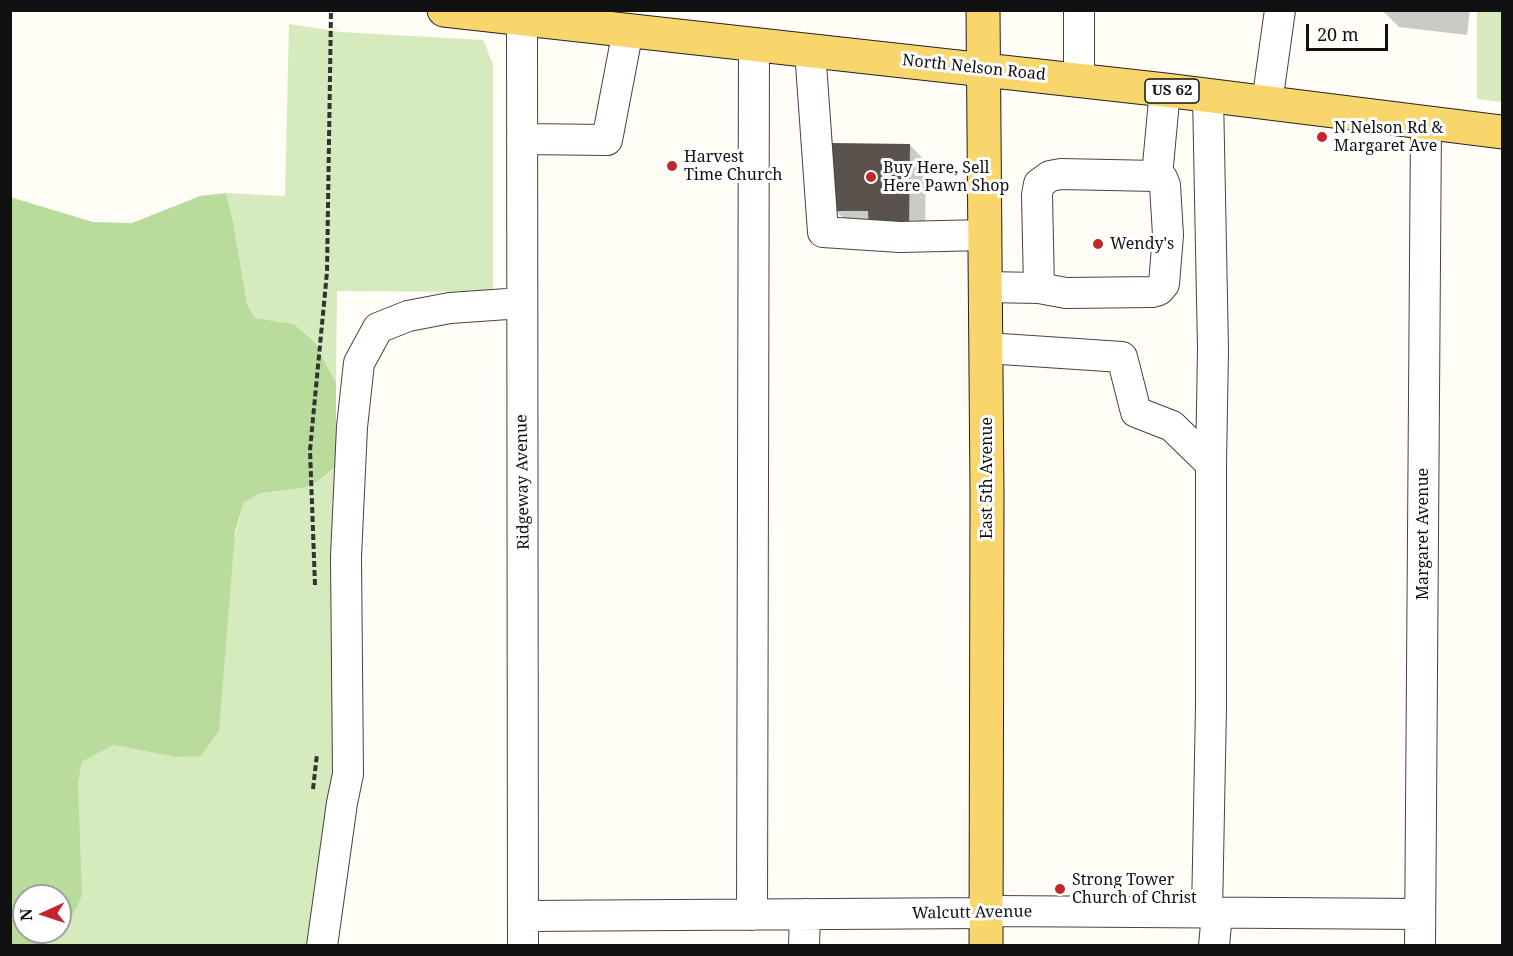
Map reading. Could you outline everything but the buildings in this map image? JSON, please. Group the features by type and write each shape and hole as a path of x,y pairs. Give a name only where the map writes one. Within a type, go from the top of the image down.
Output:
{"main road":[{"name":"North Nelson Road","path":"444,10 522,19 612,22 754,44 1209,95 1503,132"},
{"name":"East 5th Avenue","path":"982,10 987,505 986,945"}],"street":[{"path":"1079,10 1079,80"},
{"path":"1267,103 1280,10"},
{"name":"Ridgeway Avenue","path":"522,19 523,945"},
{"path":"522,139 607,140 612,22"},
{"path":"752,915 754,44"},
{"path":"810,50 823,232 900,237 985,235"},
{"path":"1157,176 1165,90"},
{"path":"1209,95 1213,350 1210,464 1214,945"},
{"name":"Margaret Avenue","path":"1420,945 1426,123"},
{"path":"985,287 1045,289 1066,293 1159,290 1164,284 1168,235 1166,185 1162,178 1157,176 1061,174 1050,176 1040,184 1037,195 1045,289"},
{"path":"322,945 348,774 346,557 352,427 359,363 378,328 408,316 450,308 522,303"},
{"path":"986,348 1122,357 1136,412 1172,426 1210,464"},
{"name":"Walcutt Avenue","path":"523,916 986,913 995,911 1420,914"},
{"path":"804,945 805,914"}],"path":[{"path":"315,593 310,450 327,272 331,10"},
{"path":"313,792 317,747"}],"green space":[{"path":"1477,11 1502,11 1502,102 1477,99"},
{"path":"289,24 341,32 483,40 493,64 493,292 337,291 336,383 315,341 294,324 255,318 247,304 226,193 285,196"},
{"path":"226,193 247,304 255,318 294,324 315,342 336,383 336,466 317,482 303,488 262,493 244,502 235,532 219,731 201,756 175,757 113,745 82,762 78,783 82,895 72,917 72,884 12,884 12,944 41,944 38,946 10,945 10,197 93,222 132,223 200,196"},
{"path":"336,466 334,770 314,893 313,945 38,946 41,944 72,944 72,886 78,782 82,762 113,745 175,757 244,502 262,493 303,488 317,482"}],"place":[{"name":"N Nelson Rd & Margaret Ave","path":"1322,137"},
{"name":"Harvest Time Church","path":"672,166"},
{"name":"Buy Here, Sell Here Pawn Shop","path":"871,177"},
{"name":"Wendy's","path":"1098,244"},
{"name":"Strong Tower Church of Christ","path":"1060,889"}]}
